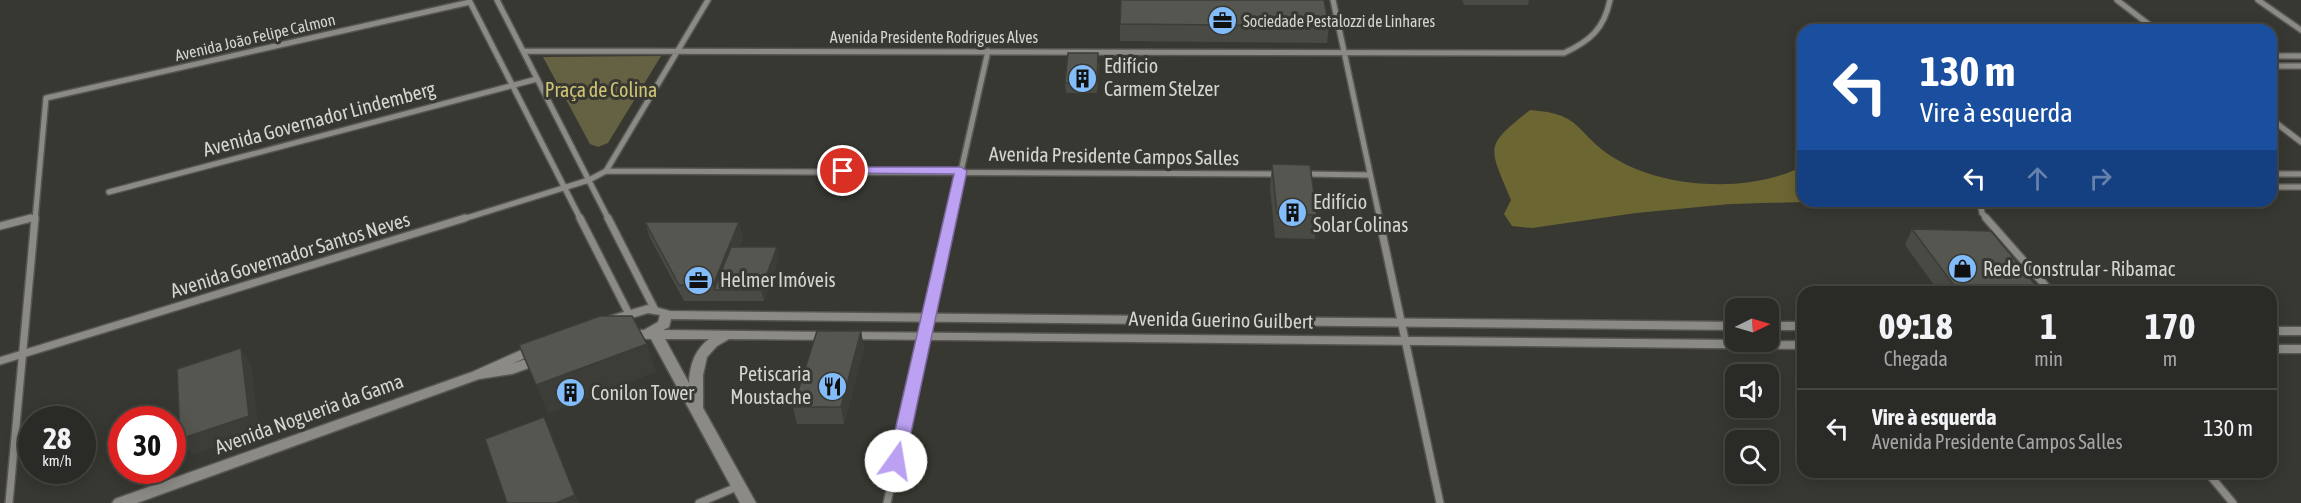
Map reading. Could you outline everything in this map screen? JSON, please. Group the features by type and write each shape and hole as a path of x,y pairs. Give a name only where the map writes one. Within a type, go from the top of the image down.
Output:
{"main road":[{"path":"600,324 654,308 666,315 660,328 639,334 608,335"},
{"name":"Avenida Guerino Guilbert","path":"666,315 1725,326"},
{"path":"630,316 626,328 639,334"},
{"path":"1779,326 1797,326"},
{"path":"2277,331 2301,331"},
{"name":"Avenida Guerino Guilbert","path":"639,334 1797,345"},
{"path":"656,335 748,503"},
{"path":"697,410 696,365 702,351 714,341 732,335"},
{"name":"Avenida Nogueria da Gama","path":"120,503 477,375 512,369 556,347"},
{"path":"2277,349 2301,349"}],"street":[{"path":"497,0 654,308"},
{"path":"606,171 708,0"},
{"path":"1333,0 1440,503"},
{"name":"Avenida Presidente Rodrigues Alves","path":"523,51 678,49 1345,54 1564,53 1587,43 1603,27 1610,0"},
{"path":"2117,0 2148,24"},
{"path":"2258,0 2301,30"},
{"path":"471,1 630,316"},
{"name":"Avenida João Felipe Calmon","path":"35,217 46,98 471,1"},
{"path":"887,503 988,51"},
{"path":"2277,56 2301,56"},
{"path":"2277,66 2301,66"},
{"name":"Avenida Governador Lindemberg","path":"109,192 537,79"},
{"path":"2277,124 2301,142"},
{"name":"Avenida Presidente Campos Salles","path":"606,171 1288,174"},
{"name":"Avenida Governador Santos Neves","path":"0,361 589,180 606,171"},
{"path":"1300,174 1370,175"},
{"path":"2277,174 2301,174"},
{"path":"2277,187 2301,187"},
{"path":"1981,207 1982,213 2046,286"},
{"path":"0,226 35,217 9,503"},
{"path":"2212,478 2233,503"},
{"path":"699,503 739,486"}],"green space":[{"name":"Praça de Colina","path":"661,56 608,143 598,147 590,144 543,57"}],"shaded area":[{"path":"1530,110 1560,115 1576,125 1611,156 1631,167 1680,181 1732,184 1758,181 1797,169 1797,202 1730,204 1636,213 1532,228 1512,226 1504,214 1511,200 1498,168 1495,149 1498,140"}],"building":[{"path":"1121,0 1324,0 1329,26 1120,24"},
{"name":"Edifício Carmem Stelzer","path":"1068,53 1098,53 1097,82 1065,83"},
{"path":"1272,164 1310,165 1317,215 1277,214"},
{"name":"Helmer Imóveis","path":"645,222 739,222 713,285 679,285"},
{"path":"1912,229 1991,231 2037,286 1954,286"},
{"path":"731,247 777,247 761,290 714,290"},
{"path":"600,316 632,316 647,344 536,385 519,345"},
{"name":"Petiscaria Moustache","path":"817,331 861,331 841,407 793,407"},
{"path":"241,348 249,416 186,437 186,406 179,406 177,369"},
{"path":"544,417 575,495 556,503 507,503 485,439"}],"place":[{"name":"Sociedade Pestalozzi de Linhares","path":"1222,21"},
{"name":"Edifício Carmem Stelzer","path":"1083,78"},
{"name":"Edifício Solar Colinas","path":"1292,213"},
{"name":"Rede Constrular - Ribamac","path":"1962,269"},
{"name":"Helmer Imóveis","path":"699,280"},
{"name":"Petiscaria Moustache","path":"832,386"},
{"name":"Conilon Tower","path":"570,393"}],"route":[{"path":"843,171 961,171 896,461"}]}
